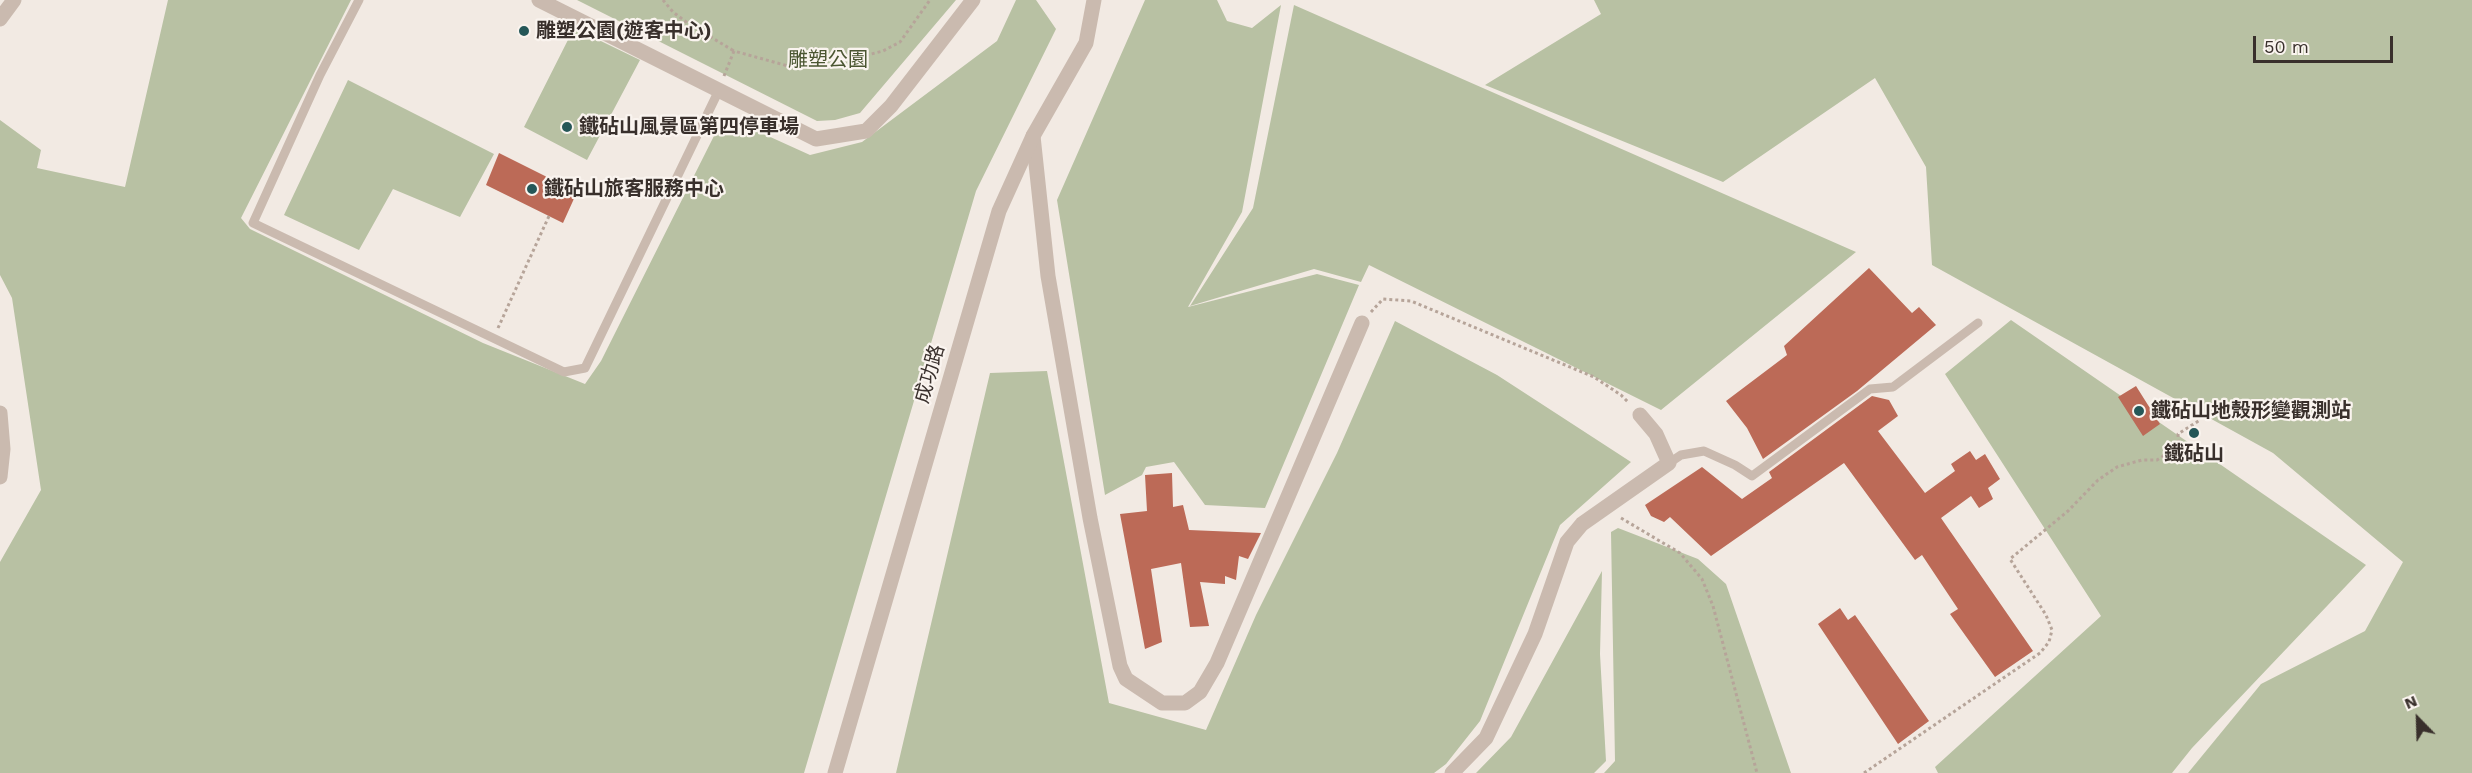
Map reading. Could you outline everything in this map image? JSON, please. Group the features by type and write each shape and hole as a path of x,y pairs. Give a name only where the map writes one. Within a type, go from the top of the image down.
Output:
{"street":[{"path":"0,19 14,0"},
{"path":"539,0 816,139 866,131 891,106 974,0"},
{"name":"成功路","path":"835,773 999,211 1033,136 1086,43 1094,0"},
{"path":"1033,136 1048,276 1089,518 1120,666 1126,679 1162,703 1185,703 1200,692 1217,663 1362,323"},
{"path":"0,413 3,449 0,477"},
{"path":"1452,773 1486,738 1535,634 1567,542 1582,524 1669,463 1656,434 1640,415"}],"lane":[{"path":"359,0 320,75 254,223 564,372 585,368 719,90"},
{"path":"1669,463 1681,455 1704,451 1735,465 1752,476 1870,390 1893,387 1978,323"}],"path":[{"path":"663,0 681,18 734,51 788,66 832,64 864,58 900,42 930,0"},
{"path":"719,90 734,51"},
{"path":"494,338 549,216"},
{"path":"1362,323 1383,299 1411,301 1594,377 1621,394 1640,415"},
{"path":"1864,773 2040,653 2049,642 2052,630 2046,615 2010,559 2068,511 2098,480 2118,467 2142,460 2157,460 2179,446 2178,434 2200,420"},
{"path":"1604,508 1680,553 1702,579 1713,606 1757,773"}],"green space":[{"path":"168,0 351,0 241,218 250,229 483,343 585,384 601,361 724,116 810,155 862,142 997,41 1016,0 1036,0 1056,29 976,191 804,773 0,773 0,562 41,490 12,298 0,275 0,120 41,150 37,168 125,187"},
{"name":"雕塑公園","path":"577,0 956,0 860,113 835,120 817,121"},
{"path":"1145,0 1217,0 1227,21 1252,28 1281,5 1242,212 1188,307 1317,274 1359,285 1265,508 1205,505 1174,462 1146,467 1142,475 1105,495 1057,200"},
{"path":"1594,0 2472,0 2472,773 2188,773 2261,684 2365,631 2403,562 2273,453 1932,265 1926,167 1875,78 1723,182 1485,85 1601,14"},
{"path":"1294,5 1856,252 1661,410 1369,265 1361,282 1314,269 1190,306 1253,208"},
{"path":"574,28 640,60 587,160 524,127"},
{"path":"348,80 494,154 460,217 393,189 359,250 284,215"},
{"path":"2011,320 2366,565 2192,748 2172,773 1938,773 1935,767 2101,616 1945,374"},
{"path":"1395,321 1497,375 1631,462 1560,525 1480,721 1446,764 1434,773 896,773 990,373 1047,371 1109,703 1206,730 1256,615 1337,453"},
{"path":"1618,528 1698,559 1726,584 1791,773 1604,773 1615,761 1611,532"},
{"path":"1602,571 1600,654 1606,761 1594,773 1476,773 1511,737"}],"building":[{"name":"鐵砧山旅客服務中心","path":"499,153 577,192 563,223 486,185"},
{"path":"1869,268 1912,313 1919,307 1936,325 1857,391 1763,459 1747,428 1726,401 1787,355 1784,346"},
{"name":"鐵砧山地殼形變觀測站","path":"2136,386 2160,424 2143,436 2118,397"},
{"path":"1872,396 1889,400 1898,416 1878,431 1925,493 1955,471 1951,464 1970,451 1976,460 1985,454 2000,479 1988,488 1993,499 1979,508 1971,496 1941,518 2033,651 1995,677 1950,614 1958,609 1922,555 1915,560 1844,463 1711,556 1670,517 1664,522 1651,516 1645,505 1702,467 1742,499 1772,478 1769,472"},
{"path":"1172,473 1173,507 1183,505 1189,530 1261,533 1248,559 1239,556 1236,580 1225,576 1225,584 1200,582 1209,626 1190,627 1181,563 1151,569 1162,642 1145,649 1120,514 1147,511 1145,475"},
{"path":"1840,608 1848,620 1855,615 1929,721 1898,744 1818,624"}],"place":[{"name":"雕塑公園(遊客中心)","path":"524,31"},
{"name":"鐵砧山風景區第四停車場","path":"567,127"},
{"name":"鐵砧山旅客服務中心","path":"532,189"},
{"name":"鐵砧山地殼形變觀測站","path":"2139,411"},
{"name":"鐵砧山","path":"2194,433"}]}
